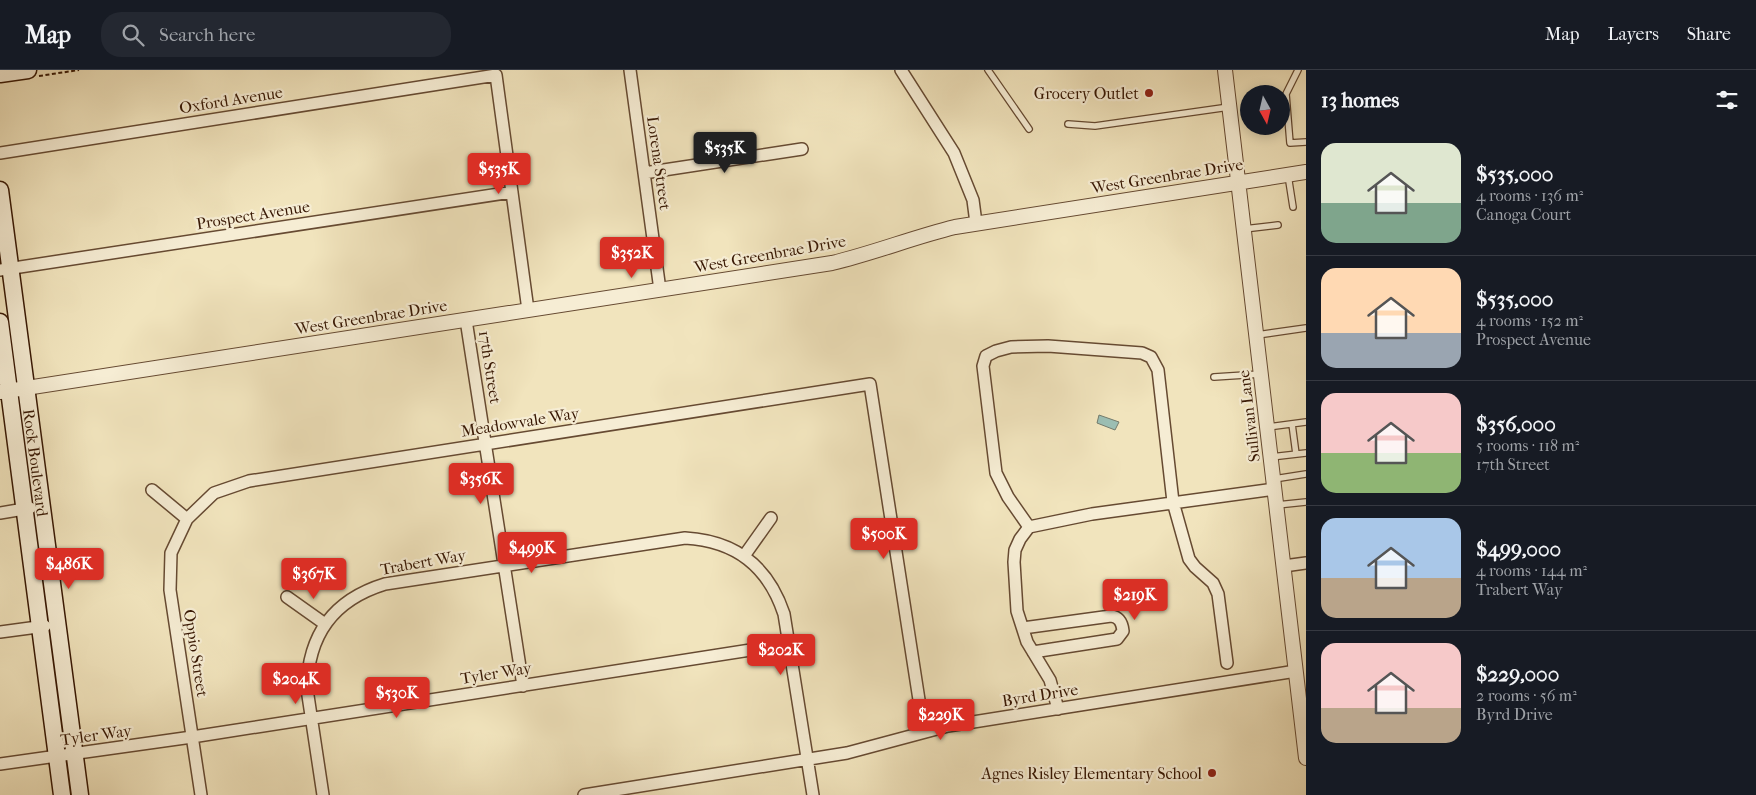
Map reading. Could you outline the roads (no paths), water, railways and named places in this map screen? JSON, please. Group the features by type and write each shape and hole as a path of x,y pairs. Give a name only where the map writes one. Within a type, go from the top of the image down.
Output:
{"main road":[{"path":"0,74 28,70"},
{"name":"Rock Boulevard","path":"0,190 5,270 27,388 80,795"},
{"name":"Rock Boulevard","path":"0,322 5,391 25,509 62,795"}],"street":[{"name":"Lorena Street","path":"630,70 660,290"},
{"path":"901,70 954,153 972,200 976,223"},
{"name":"Sullivan Lane","path":"1225,70 1306,758"},
{"name":"Oxford Avenue","path":"0,153 496,75 512,192"},
{"path":"644,174 802,149"},
{"name":"West Greenbrae Drive","path":"5,391 832,263 864,255 923,234 976,223 1306,172"},
{"path":"512,192 528,310"},
{"name":"Prospect Avenue","path":"5,270 512,192"},
{"name":"17th Street","path":"466,320 523,686"},
{"path":"1028,528 1008,497 996,473 983,366 986,356 1011,347 1048,346 1142,353 1150,357 1158,370 1173,502 1189,559 1213,583 1218,594 1227,663"},
{"name":"Meadowvale Way","path":"187,519 214,494 249,481 870,384 924,732"},
{"path":"1058,708 1047,673 1027,642 1017,611 1015,550 1028,528 1092,514 1274,484"},
{"path":"152,490 187,519"},
{"path":"0,513 42,507"},
{"path":"744,556 771,518"},
{"name":"Oppio Street","path":"187,519 171,553 170,590 202,795"},
{"name":"Trabert Way","path":"323,795 307,689 307,672 316,640 325,624 340,607 354,596 370,588 385,584 685,538 716,542 744,556 762,572 772,585 779,599 790,644 813,795"},
{"path":"1284,566 1306,563"},
{"path":"287,597 325,624"},
{"path":"1023,628 1111,616 1120,620 1123,624 1124,631 1117,639 1033,652"},
{"path":"0,632 58,624"},
{"name":"Tyler Way","path":"0,764 311,719 790,644"},
{"name":"Byrd Drive","path":"584,795 847,753 948,726 1296,671"}],"lane":[{"path":"988,70 1029,129"},
{"path":"1298,70 1286,94 1290,143 1306,142"},
{"path":"1068,124 1095,126 1230,107"},
{"path":"1288,174 1293,207"},
{"path":"1244,230 1278,225"},
{"path":"1257,335 1306,328"},
{"path":"1214,377 1261,374"},
{"path":"1268,427 1306,422"},
{"path":"1292,424 1296,454"},
{"path":"1271,457 1306,453"},
{"path":"1274,484 1306,474"},
{"path":"1277,505 1306,502"}],"water":[{"path":"1099,415 1119,422 1115,430 1097,423"}],"place":[{"name":"Grocery Outlet","path":"1149,93"},
{"name":"Agnes Risley Elementary School","path":"1212,773"}]}
